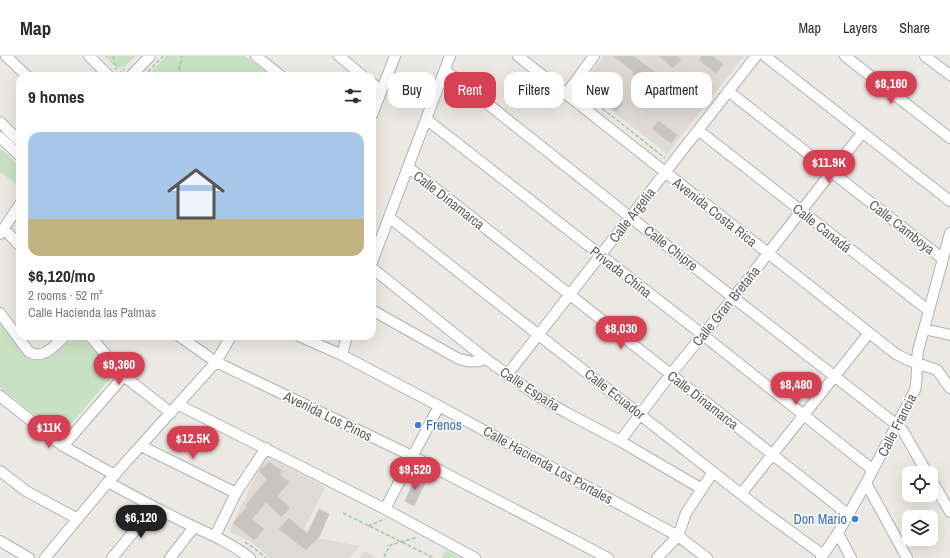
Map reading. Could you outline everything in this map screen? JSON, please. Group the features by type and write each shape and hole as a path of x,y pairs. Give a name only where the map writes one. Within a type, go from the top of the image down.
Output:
{"street":[{"path":"6,56 23,72"},
{"path":"88,56 112,71"},
{"path":"135,72 150,56"},
{"path":"256,56 275,72"},
{"path":"339,56 358,72"},
{"path":"376,104 395,56"},
{"path":"436,92 450,56"},
{"name":"Avenida Costa Rica","path":"518,56 896,354 937,370 950,388"},
{"path":"566,94 594,56"},
{"name":"Calle Argelia","path":"507,374 756,56"},
{"path":"765,56 950,202"},
{"path":"845,56 950,138"},
{"path":"926,56 950,75"},
{"name":"Calle Chipre","path":"445,70 897,426 903,431 923,466"},
{"path":"376,84 388,88"},
{"name":"Calle Camboya","path":"728,91 943,259"},
{"path":"376,252 430,108"},
{"name":"Privada China","path":"426,119 873,470"},
{"path":"0,122 16,138"},
{"name":"Calle Canadá","path":"698,130 928,310"},
{"name":"Calle Gran Bretaña","path":"620,441 670,375 734,297 862,133"},
{"path":"0,137 16,152"},
{"name":"Calle Dinamarca","path":"408,167 848,515"},
{"path":"16,210 2,232 16,243"},
{"name":"Calle Ecuador","path":"390,218 822,557"},
{"name":"Calle Francia","path":"822,557 838,533 866,483 915,390 918,379 916,363 928,310 950,233"},
{"name":"Calle España","path":"376,271 486,358 536,395 620,441 702,489"},
{"path":"376,312 457,358 468,362 477,362 486,358"},
{"path":"0,313 16,335"},
{"path":"924,329 950,335"},
{"path":"741,494 869,333"},
{"path":"20,340 29,352 40,355 45,353 60,340"},
{"path":"93,340 124,376 171,414"},
{"name":"Avenida Los Pinos","path":"185,340 216,362 412,456 608,558"},
{"path":"45,558 112,479 216,362 229,340"},
{"name":"Calle Hacienda Los Portales","path":"308,340 342,355 439,406 678,536 707,558"},
{"path":"342,355 347,340"},
{"path":"63,446 124,376"},
{"path":"0,396 63,446 154,507 215,536 250,558"},
{"path":"179,405 266,448 475,558"},
{"path":"387,513 412,456 439,406"},
{"path":"141,446 236,493"},
{"path":"215,536 236,493 266,448"},
{"path":"0,471 26,491 78,519"},
{"path":"657,558 678,536 686,513 713,472"},
{"path":"866,483 907,558"},
{"path":"938,491 950,512"},
{"path":"112,558 154,507"},
{"path":"170,558 194,527"},
{"path":"838,533 851,558"},
{"path":"0,542 29,558"}],"path":[{"path":"112,71 113,56"},
{"path":"148,72 163,56"},
{"path":"179,72 182,56"},
{"path":"120,72 129,65"},
{"path":"601,108 667,160"},
{"path":"343,513 434,558"},
{"path":"368,526 387,513"},
{"path":"384,557 390,545 423,535"},
{"path":"239,550 250,545 266,558"}],"shaded area":[{"path":"604,56 744,56 712,97 712,72 631,72 631,108 703,108 667,154 608,108 623,108 623,72 592,72"},
{"path":"266,456 325,487 304,529 316,538 360,546 349,558 270,558 251,542 229,531"},
{"path":"365,551 376,558 359,558"}],"green space":[{"path":"104,56 136,56 124,67 117,68"},
{"path":"166,56 245,56 265,72 151,72"},
{"path":"0,148 16,163 16,183 0,172"},
{"path":"0,321 28,356 36,359 45,358 71,340 85,340 115,373 61,435 0,388"},
{"path":"446,551 461,558 441,558"}],"building":[{"path":"613,56 633,56 655,72 634,72"},
{"path":"659,56 677,56 681,59 673,68"},
{"path":"702,56 713,56 723,65 716,73 699,60"},
{"path":"610,108 619,108 616,112"},
{"path":"659,121 677,135 671,143 652,129"},
{"path":"269,462 282,471 279,475 289,482 277,496 290,508 281,517 266,502 252,519 264,529 254,540 233,523 247,507 246,505 267,479 259,471"},
{"path":"416,476 426,481 414,506 405,501"},
{"path":"319,509 329,514 319,537 306,550 279,529 289,518 307,534"}],"place":[{"name":"Frenos","path":"418,425"},
{"name":"Don Mario","path":"855,519"}]}
